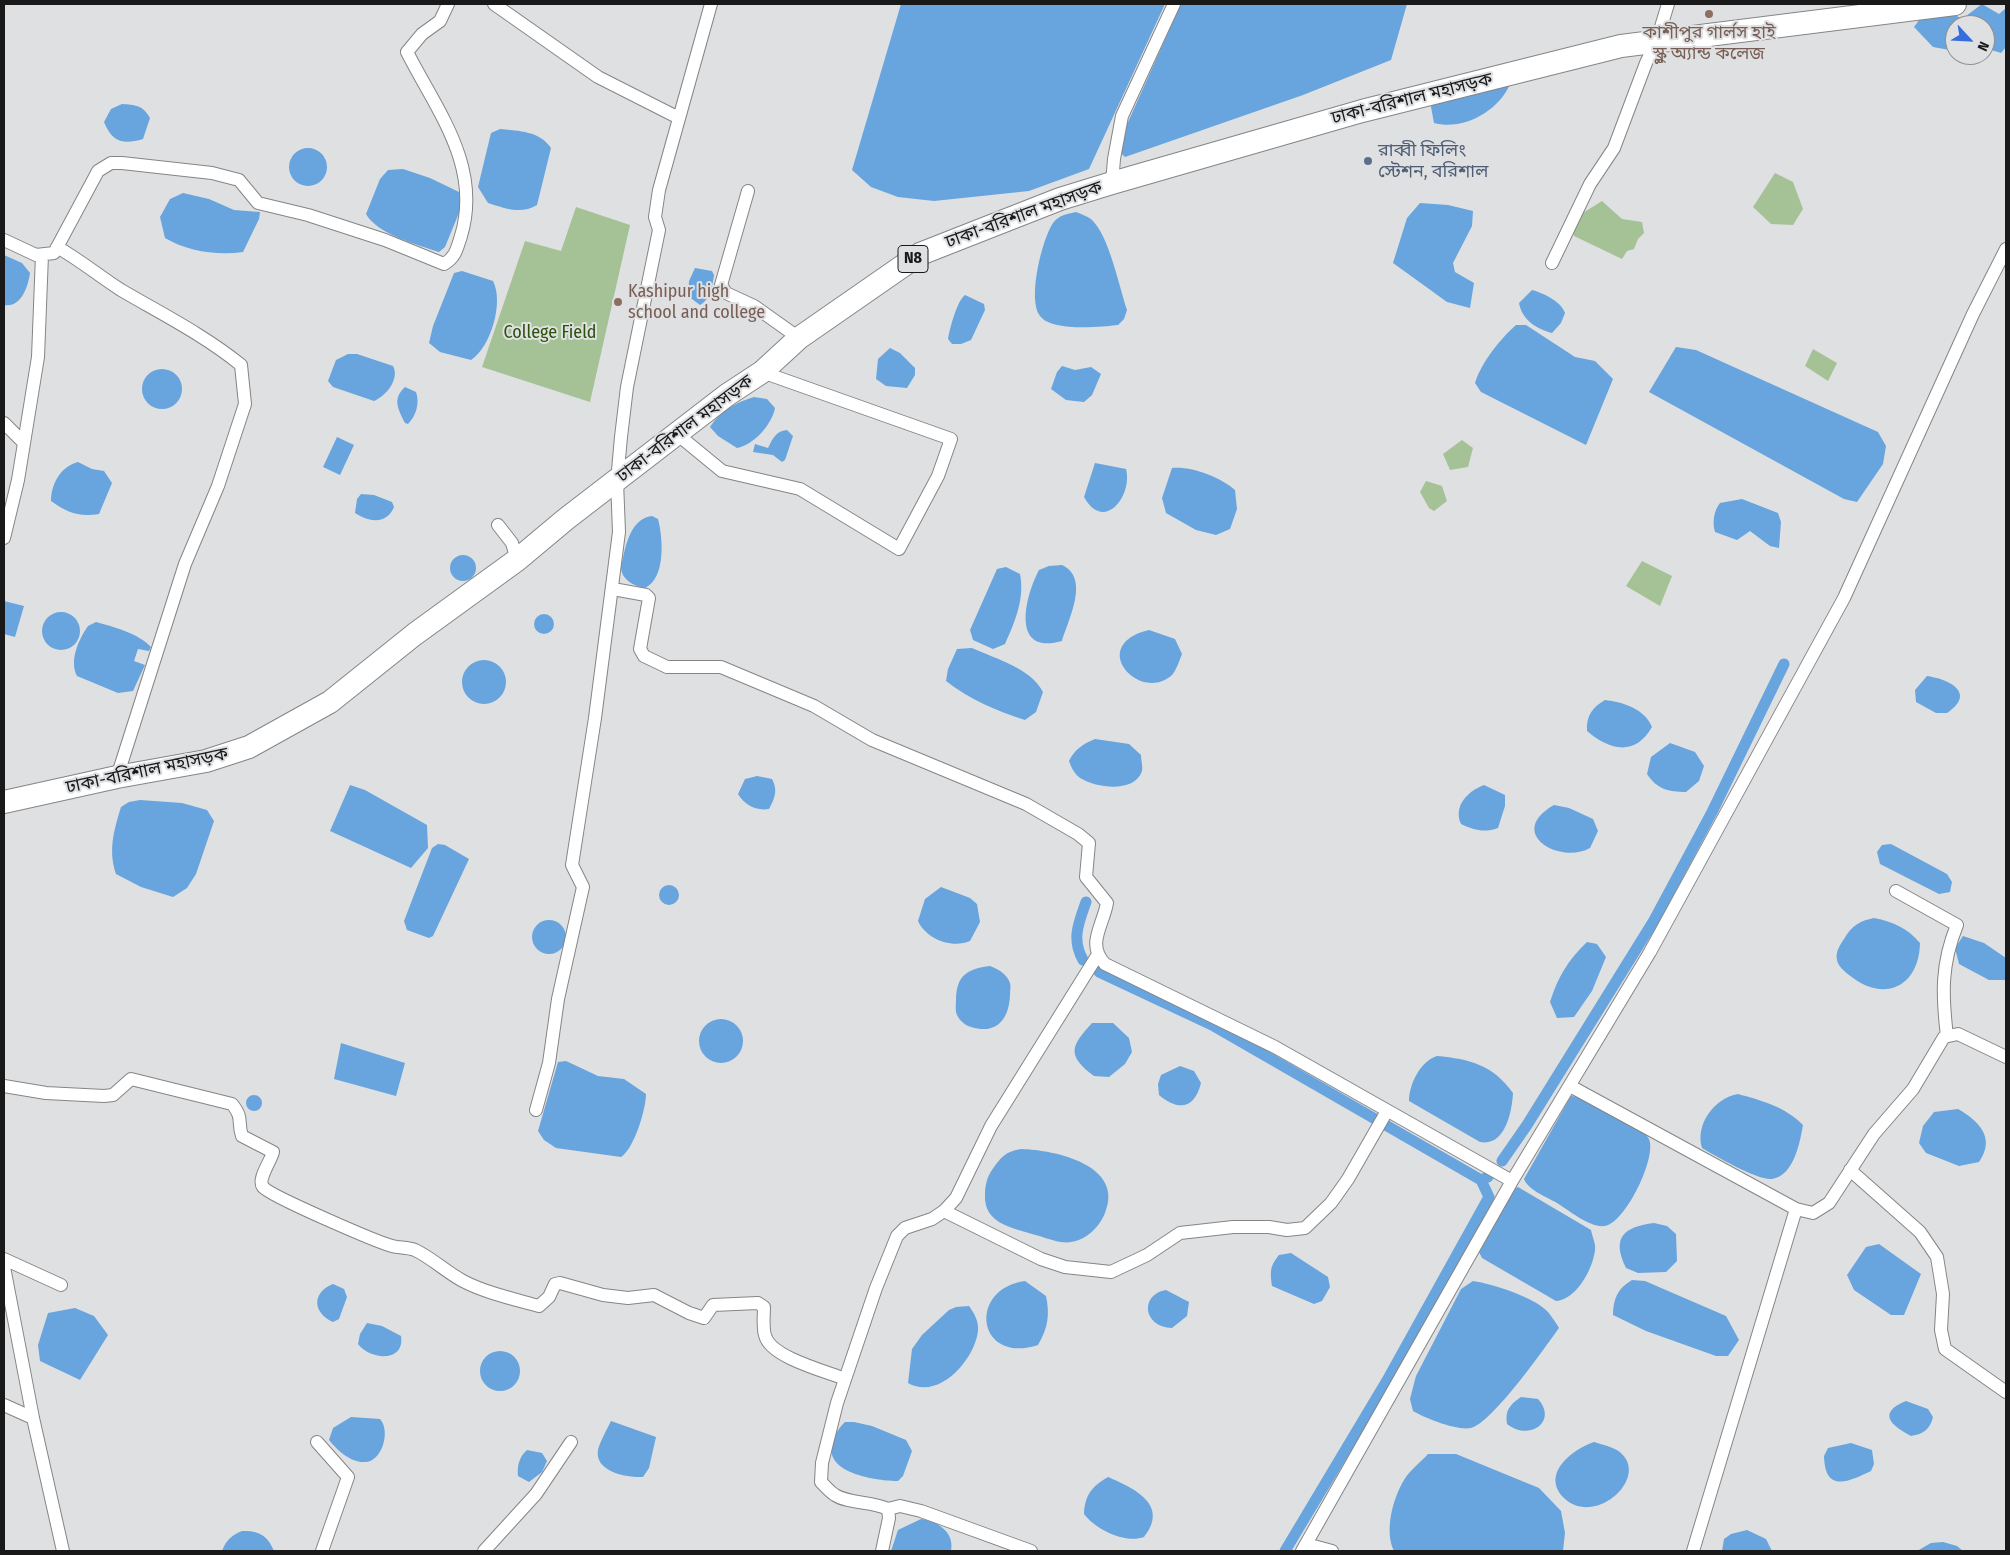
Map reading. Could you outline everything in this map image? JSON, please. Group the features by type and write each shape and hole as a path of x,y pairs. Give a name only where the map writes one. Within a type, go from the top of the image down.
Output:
{"highway":[{"name":"ঢাকা-বরিশাল মহাসড়ক","path":"4,802 206,761 249,747 330,702 415,634 517,560 727,395 762,372 799,338 920,254 1060,199 1112,183 1362,111 1612,48 1657,40 1955,4"}],"street":[{"path":"4,240 29,253 42,255 54,253 98,171 111,163 122,162 212,174 239,180 258,203 325,220 385,240 444,264 455,254 466,219 468,197 457,144 407,52 422,34 440,21 448,4"},
{"path":"494,4 598,78 678,117"},
{"path":"536,1110 549,1063 558,999 583,887 572,865 613,588 619,532 617,481 627,386 659,230 655,217 659,190 711,4"},
{"path":"1112,183 1114,158 1122,116 1174,4"},
{"path":"1552,263 1590,184 1614,148 1646,63 1657,40 1668,4"},
{"path":"748,191 721,284 726,293 754,306 799,338"},
{"path":"58,247 118,288 215,344 241,365 245,404 218,486 184,564 117,778"},
{"path":"1332,1551 1304,1548 1512,1181 1659,936 1844,598 1973,314 2006,249"},
{"path":"4,538 24,443 38,357 42,255"},
{"path":"677,434 722,471 800,489 899,549 938,476 951,440 762,372"},
{"path":"4,423 24,443"},
{"path":"498,525 512,543 517,560"},
{"path":"613,588 646,594 649,598 640,649 644,656 667,667 721,668 730,671 814,706 872,740 1026,804 1078,834 1089,843 1086,877 1107,903 1095,945 1097,956 1105,964 1275,1047 1512,1181"},
{"path":"1896,891 1957,925 1945,966 1942,994 1947,1036"},
{"path":"1031,1551 921,1511 900,1506 888,1509 864,1501 843,1499 820,1482 828,1437 845,1379 876,1288 897,1236 905,1228 932,1219 944,1211 956,1198 991,1126 1097,956"},
{"path":"1570,1086 1796,1209 1813,1213 1829,1203 1874,1134 1913,1089 1944,1037 1958,1034 2006,1057"},
{"path":"4,1086 46,1093 104,1096 113,1095 131,1079 232,1104 241,1119 240,1130 242,1136 273,1152 272,1161 262,1177 261,1183 264,1188 291,1203 392,1246 413,1249 438,1263 462,1281 484,1290 539,1306 548,1297 555,1284 560,1283 603,1295 628,1298 654,1295 689,1314 704,1318 713,1305 758,1303 764,1307 766,1338 774,1348 783,1354 845,1379"},
{"path":"944,1211 1041,1259 1065,1267 1111,1272 1147,1254 1180,1233 1233,1227 1269,1227 1287,1230 1305,1228 1331,1203 1387,1111"},
{"path":"1850,1170 1920,1232 1937,1257 1943,1294 1941,1330 1945,1349 2006,1392"},
{"path":"1693,1551 1796,1209"},
{"path":"4,1259 60,1285"},
{"path":"4,1267 33,1418 64,1551"},
{"path":"4,1405 33,1418"},
{"path":"317,1442 348,1476 322,1551"},
{"path":"484,1551 536,1494 571,1442"},
{"path":"882,1551 889,1518 888,1509"}],"green space":[{"path":"1775,173 1793,182 1803,209 1793,225 1771,224 1753,207"},
{"path":"1602,201 1622,219 1642,222 1644,233 1638,239 1634,249 1627,251 1622,259 1574,236 1570,221"},
{"name":"College Field","path":"576,207 630,225 590,402 482,367 525,241 561,251"},
{"path":"1813,349 1837,363 1828,381 1805,366"},
{"path":"1462,440 1473,448 1468,467 1450,470 1443,454"},
{"path":"1426,481 1442,486 1447,501 1434,511 1429,508 1420,492"},
{"path":"1642,561 1672,576 1660,606 1626,586"}],"water":[{"path":"901,4 1165,4 1089,169 1029,191 934,201 898,197 871,187 852,170"},
{"path":"1181,4 1407,4 1391,60 1303,95 1125,157 1118,150 1124,131"},
{"path":"1982,4 1999,14 2006,8 2006,47 2001,53 1995,51 1995,15 1967,15"},
{"path":"1952,13 1955,15 1945,15 1945,49 1933,47 1914,27 1922,16"},
{"path":"1510,84 1498,103 1479,117 1457,124 1445,125 1434,123 1431,107 1435,95"},
{"path":"122,104 138,106 150,118 143,139 124,142 115,138 107,129 104,122 111,109"},
{"path":"500,129 522,131 535,135 546,142 551,148 537,205 531,208 512,210 488,203 478,187 491,133"},
{"path":"308,148 322,153 327,167 322,181 308,186 294,181 289,167 294,153"},
{"path":"403,169 430,178 459,192 461,208 445,247 439,252 388,233 371,221 366,214 380,179 388,170"},
{"path":"183,193 209,199 234,210 260,212 259,219 243,252 213,253 192,249 165,238 160,217 170,199"},
{"path":"1420,203 1448,205 1473,211 1472,226 1453,263 1455,272 1474,283 1470,308 1447,302 1393,263 1407,218"},
{"path":"1076,212 1091,219 1108,248 1127,310 1124,319 1118,325 1077,327 1055,324 1046,321 1040,316 1036,308 1036,284 1044,242 1053,223 1058,218"},
{"path":"4,255 22,263 30,273 23,295 19,300 10,305 4,305"},
{"path":"695,268 712,271 714,275 708,296 700,305 688,296 689,281"},
{"path":"462,271 493,281 496,290 497,300 494,324 484,345 471,360 440,352 429,343 433,326 454,273"},
{"path":"1532,290 1556,301 1565,313 1561,323 1552,333 1531,323 1523,314 1519,303"},
{"path":"965,295 984,304 985,310 971,340 961,344 952,344 948,339 950,328"},
{"path":"1516,325 1526,325 1575,357 1595,361 1613,379 1586,445 1481,392 1475,383 1482,367 1492,352"},
{"path":"1676,347 1696,350 1878,432 1886,446 1883,464 1857,502 1844,499 1649,392"},
{"path":"890,348 900,353 915,368 915,375 907,388 886,386 876,379 878,359"},
{"path":"348,354 357,354 393,366 395,376 391,387 379,399 374,401 333,387 328,381 336,360"},
{"path":"1062,366 1075,370 1091,367 1101,374 1092,395 1084,402 1066,400 1051,389 1057,372"},
{"path":"162,369 176,375 182,389 176,403 162,409 148,403 142,389 148,375"},
{"path":"405,387 416,392 418,401 415,413 408,424 405,423 400,413 397,400"},
{"path":"754,397 767,399 775,408 773,414 766,427 756,438 750,443 737,448 718,436 710,427 729,408"},
{"path":"787,430 793,436 785,460 782,462 773,455 753,452 755,444 768,448 777,433"},
{"path":"337,437 354,445 340,475 323,467"},
{"path":"78,462 92,469 104,471 112,483 99,514 85,515 74,513 63,509 51,501 53,488 58,477 67,467"},
{"path":"1095,463 1126,469 1125,490 1115,507 1108,511 1100,512 1092,507 1084,497"},
{"path":"1172,468 1205,473 1235,490 1237,509 1230,529 1216,535 1196,530 1166,513 1162,498"},
{"path":"361,494 374,495 392,502 394,507 391,513 383,519 372,520 355,513 357,499"},
{"path":"1742,499 1778,513 1781,522 1779,548 1770,546 1750,531 1737,540 1715,532 1714,517 1720,503"},
{"path":"652,516 658,519 662,547 657,576 645,588 629,582 621,568 629,536 633,529 644,518"},
{"path":"463,555 472,559 476,568 472,577 463,581 454,577 450,568 454,559"},
{"path":"1062,565 1070,571 1075,579 1076,589 1075,599 1062,641 1046,643 1034,640 1028,632 1026,621 1029,594 1039,570 1049,566"},
{"path":"1006,567 1020,574 1020,601 1005,644 993,649 973,640 970,630 997,569"},
{"path":"4,601 24,606 15,637 4,634"},
{"path":"61,612 75,617 80,631 75,645 61,650 47,645 42,631 47,617"},
{"path":"540,614 548,614 554,620 554,628 548,634 540,634 534,628 534,620"},
{"path":"96,622 133,634 151,647 149,651 138,649 134,661 145,665 133,691 118,693 77,676 74,663 76,650 88,626"},
{"path":"1149,630 1175,639 1182,654 1177,668 1172,675 1159,682 1146,682 1134,677 1125,669 1120,658 1122,647 1131,637"},
{"path":"972,648 1022,670 1037,684 1043,692 1036,712 1025,720 974,699 946,681 948,669 957,649"},
{"path":"488,660 500,666 505,673 505,691 500,698 493,703 480,704 472,701 465,694 462,678 465,670 472,663"},
{"path":"1927,676 1944,680 1960,693 1960,699 1956,706 1947,713 1936,713 1916,702 1915,690"},
{"path":"1605,700 1626,705 1644,715 1652,727 1645,737 1638,743 1621,747 1604,743 1587,731 1591,712"},
{"path":"1095,739 1129,744 1141,755 1142,771 1138,778 1132,783 1115,787 1097,785 1077,776 1069,761 1080,747"},
{"path":"1670,743 1695,752 1704,766 1699,781 1686,792 1664,789 1647,774 1651,757"},
{"path":"757,776 772,779 774,783 775,794 769,809 759,809 751,806 738,794 745,779"},
{"path":"350,785 365,790 427,825 428,848 411,868 330,831"},
{"path":"1484,785 1505,795 1505,806 1498,828 1484,831 1461,824 1459,811 1468,795"},
{"path":"140,800 182,803 207,810 214,821 196,874 187,888 173,897 141,887 116,874 112,848 121,807 129,802"},
{"path":"1554,805 1569,808 1593,819 1598,831 1590,848 1578,852 1565,852 1553,849 1542,843 1536,835 1535,826 1540,816"},
{"path":"438,844 445,845 469,859 433,936 429,938 407,930 404,921 432,848"},
{"path":"1891,844 1947,874 1952,882 1950,892 1939,894 1880,864 1877,852 1882,845"},
{"path":"669,885 676,888 679,895 676,902 669,905 662,902 659,895 662,888"},
{"path":"941,887 970,898 977,904 980,922 970,941 955,944 940,941 927,933 918,921 925,899"},
{"path":"1874,918 1900,926 1920,943 1918,958 1913,971 1906,980 1897,986 1886,989 1862,984 1845,972 1840,966 1837,957 1838,949 1850,930 1860,922"},
{"path":"549,920 556,921 561,925 565,930 565,944 561,949 556,953 549,954 542,953 537,949 533,944 532,937 533,930 537,925 542,921"},
{"path":"1963,936 1984,943 2006,958 2006,980 1989,980 1959,964 1955,948"},
{"path":"1587,942 1597,944 1606,957 1592,991 1574,1017 1557,1018 1550,1002 1553,993 1569,962"},
{"path":"990,966 1002,972 1010,983 1007,1011 1004,1018 995,1027 980,1029 971,1027 963,1022 956,1013 959,984 969,971"},
{"path":"725,1019 737,1025 742,1032 742,1050 737,1057 730,1062 717,1063 709,1060 702,1053 699,1037 702,1029 709,1022"},
{"path":"1092,1023 1113,1023 1129,1038 1132,1052 1125,1064 1109,1077 1094,1076 1085,1069 1076,1056 1076,1044"},
{"path":"341,1043 405,1063 396,1096 334,1079"},
{"path":"1437,1056 1460,1059 1480,1065 1497,1076 1513,1093 1509,1118 1506,1126 1496,1139 1489,1142 1480,1142 1409,1101 1413,1081 1417,1074 1425,1063"},
{"path":"566,1061 598,1076 624,1079 646,1094 644,1109 635,1138 626,1153 621,1157 556,1148 544,1140 538,1131 558,1062"},
{"path":"1180,1066 1194,1071 1201,1083 1195,1098 1185,1105 1173,1104 1159,1095 1158,1084 1161,1075"},
{"path":"1738,1094 1781,1109 1803,1125 1795,1157 1786,1172 1780,1177 1766,1179 1757,1176 1702,1148 1701,1130 1708,1114 1721,1101"},
{"path":"254,1095 262,1103 254,1111 246,1103"},
{"path":"1571,1096 1595,1101 1640,1129 1649,1139 1648,1160 1638,1188 1621,1214 1613,1222 1605,1226 1599,1226 1580,1218 1529,1187 1524,1179"},
{"path":"1958,1109 1973,1119 1983,1131 1986,1145 1979,1162 1959,1166 1926,1153 1919,1143 1923,1126 1934,1112"},
{"path":"1021,1149 1051,1153 1083,1163 1096,1172 1105,1183 1109,1197 1105,1213 1098,1225 1088,1235 1075,1241 1058,1241 1007,1226 994,1218 989,1212 985,1192 990,1173 1004,1156 1011,1151"},
{"path":"1518,1187 1591,1230 1595,1248 1591,1266 1577,1289 1563,1299 1556,1301 1482,1258 1478,1250 1511,1190"},
{"path":"1654,1223 1667,1226 1676,1234 1677,1261 1666,1272 1638,1273 1626,1268 1620,1248 1620,1241 1623,1235 1635,1227"},
{"path":"1879,1244 1921,1274 1904,1315 1891,1315 1854,1290 1847,1275 1866,1247"},
{"path":"1291,1253 1328,1277 1330,1287 1322,1301 1314,1304 1272,1286 1271,1272 1274,1262 1279,1255"},
{"path":"1632,1280 1645,1281 1726,1316 1739,1340 1728,1356 1716,1356 1646,1331 1613,1315 1617,1295"},
{"path":"1025,1281 1046,1296 1048,1309 1044,1333 1038,1345 1018,1348 1002,1345 992,1336 987,1324 988,1310 994,1297 1006,1287"},
{"path":"1473,1281 1502,1288 1533,1301 1548,1312 1559,1328 1517,1384 1491,1413 1471,1428 1458,1428 1413,1411 1410,1399 1416,1376 1461,1289"},
{"path":"333,1284 344,1289 347,1297 339,1319 333,1322 321,1314 317,1303 321,1292"},
{"path":"1166,1290 1189,1302 1187,1316 1172,1328 1155,1322 1150,1317 1148,1310 1152,1297"},
{"path":"969,1306 977,1321 978,1331 975,1342 963,1365 943,1382 932,1386 920,1387 908,1383 912,1349 922,1335 949,1310 956,1307"},
{"path":"75,1308 94,1316 108,1335 80,1380 40,1361 38,1345 48,1313"},
{"path":"367,1323 382,1326 401,1336 401,1345 398,1351 392,1355 378,1356 363,1349 358,1344 360,1334"},
{"path":"500,1351 514,1357 520,1371 514,1385 500,1391 486,1385 480,1371 486,1357"},
{"path":"1521,1397 1538,1399 1543,1407 1545,1415 1543,1421 1532,1430 1524,1431 1507,1424 1509,1409"},
{"path":"1906,1401 1928,1409 1933,1417 1928,1428 1920,1434 1911,1436 1893,1424 1890,1419 1891,1410"},
{"path":"351,1417 380,1419 383,1424 385,1438 383,1445 380,1452 371,1461 360,1462 350,1458 340,1452 329,1440 333,1428"},
{"path":"611,1421 656,1437 649,1468 643,1477 621,1475 601,1464 598,1458 598,1450"},
{"path":"845,1422 872,1426 906,1440 912,1451 903,1476 898,1481 855,1474 837,1463 832,1455 832,1445 837,1432"},
{"path":"1594,1442 1612,1448 1622,1454 1628,1465 1628,1476 1623,1487 1614,1497 1602,1504 1589,1507 1576,1506 1564,1498 1558,1489 1557,1472 1569,1456"},
{"path":"1851,1443 1872,1450 1874,1464 1871,1471 1846,1481 1833,1480 1825,1468 1824,1456 1828,1448"},
{"path":"527,1450 542,1453 547,1461 542,1472 529,1482 518,1476 519,1462"},
{"path":"1428,1454 1456,1454 1539,1488 1561,1511 1565,1533 1563,1551 1394,1551 1391,1543 1390,1524 1396,1496 1406,1476"},
{"path":"1108,1477 1138,1492 1151,1507 1153,1516 1151,1526 1144,1537 1136,1539 1111,1534 1095,1525 1084,1514 1090,1492"},
{"path":"921,1519 933,1522 944,1529 952,1544 951,1551 891,1551 898,1530"},
{"path":"1747,1530 1766,1539 1772,1551 1722,1551 1724,1539 1731,1534"},
{"path":"242,1531 262,1535 269,1541 274,1551 222,1551 230,1538"},
{"path":"1943,1542 1957,1546 1963,1551 1917,1551 1931,1543"}],"waterway":[{"path":"1502,1161 1527,1125 1653,922 1712,812 1784,664"},
{"path":"1083,960 1077,945 1077,931 1086,902"},
{"path":"1099,972 1212,1025 1481,1180 1488,1177"},
{"path":"1285,1551 1389,1377 1489,1197 1481,1180"}],"place":[{"name":"কাশীপুর গার্লস হাই স্কুল অ্যান্ড কলেজ","path":"1709,14"},
{"name":"রাব্বী ফিলিং স্টেশন, বরিশাল","path":"1368,161"},
{"name":"Kashipur high school and college","path":"618,302"}]}
